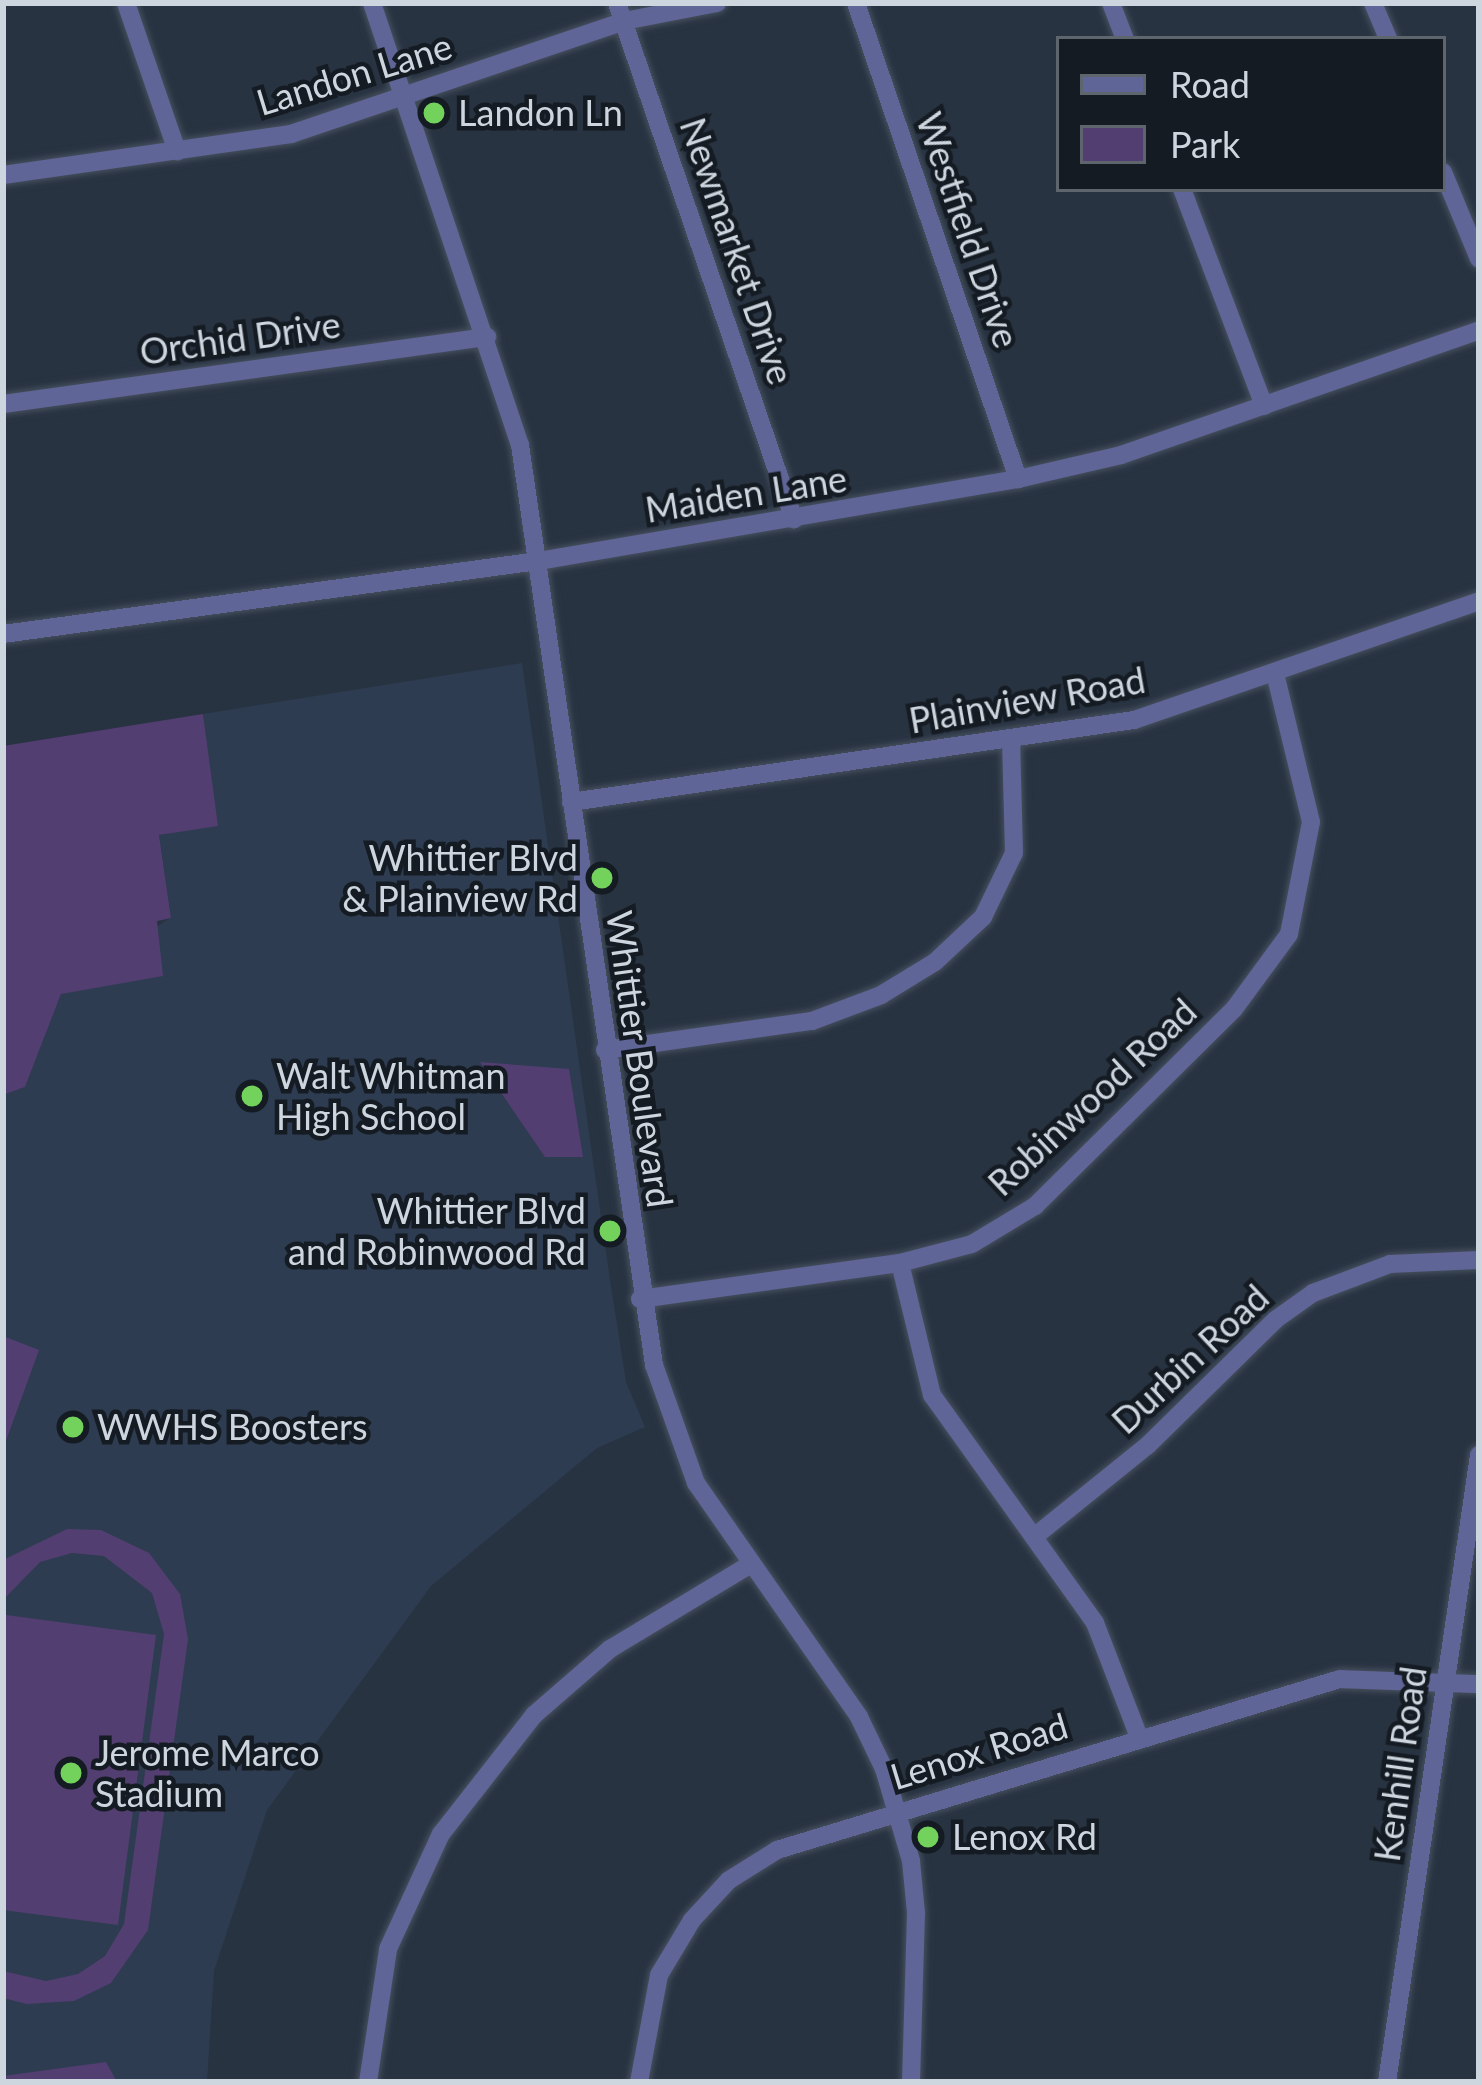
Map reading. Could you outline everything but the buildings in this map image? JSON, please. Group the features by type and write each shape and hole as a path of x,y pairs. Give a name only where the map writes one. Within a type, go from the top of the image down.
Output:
{"street":[{"path":"127,3 177,151"},
{"name":"Whittier Boulevard","path":"372,3 520,445 640,1299 675,1434 749,1565 860,1717 898,1810 916,1913 912,2082"},
{"name":"Landon Lane","path":"3,175 292,134 621,12 717,3"},
{"name":"Westfield Drive","path":"856,3 1018,479"},
{"path":"1111,3 1124,36"},
{"path":"1373,3 1387,36"},
{"name":"Newmarket Drive","path":"621,12 794,520"},
{"path":"1446,179 1479,259"},
{"path":"1183,192 1264,406"},
{"name":"Maiden Lane","path":"3,634 538,561 1018,479 1121,455 1479,330"},
{"name":"Orchid Drive","path":"3,404 487,337"},
{"name":"Plainview Road","path":"571,802 1134,720 1477,608"},
{"name":"Robinwood Road","path":"640,1299 900,1263 972,1244 1035,1207 1273,963 1301,899 1311,822 1274,673"},
{"path":"604,1050 812,1021 880,995 935,962 982,917 1014,853 1011,741"},
{"name":"Durbin Road","path":"1034,1537 1148,1445 1274,1320 1313,1293 1390,1264 1479,1260"},
{"path":"900,1263 932,1395 1095,1623 1139,1737"},
{"name":"Kenhill Road","path":"1388,2082 1479,1455"},
{"path":"368,2082 388,1949 441,1834 564,1688 610,1649 749,1565"},
{"name":"Lenox Road","path":"639,2082 659,1975 692,1920 729,1880 777,1850 1340,1679 1479,1684"}],"shaded area":[{"name":"Walt Whitman High School","path":"522,663 626,1382 645,1427 597,1448 431,1586 267,1810 214,1971 207,2082 3,2082 3,1095 25,1087 61,994 171,917 159,835 217,825 203,714"}],"green space":[{"path":"203,714 218,826 159,835 171,918 157,921 163,976 61,994 25,1087 3,1095 3,746"},
{"path":"480,1062 569,1069 583,1157 545,1157"},
{"path":"3,1336 39,1350 3,1449"},
{"path":"67,1529 101,1530 149,1553 180,1594 188,1639 148,1930 111,1983 74,2001 27,2004 3,1998 3,1971 46,1981 78,1974 105,1956 124,1924 164,1634 152,1593 104,1556 72,1553 40,1562 3,1600 3,1560"},
{"name":"Jerome Marco Stadium","path":"6,1615 156,1635 118,1925 3,1910"},
{"path":"106,2062 117,2082 3,2082 3,2076"}],"place":[{"name":"Landon Ln","path":"434,113"},
{"name":"Whittier Blvd & Plainview Rd","path":"602,878"},
{"name":"Walt Whitman High School","path":"252,1096"},
{"name":"Whittier Blvd and Robinwood Rd","path":"610,1231"},
{"name":"WWHS Boosters","path":"73,1427"},
{"name":"Jerome Marco Stadium","path":"71,1773"},
{"name":"Lenox Rd","path":"928,1837"}]}
